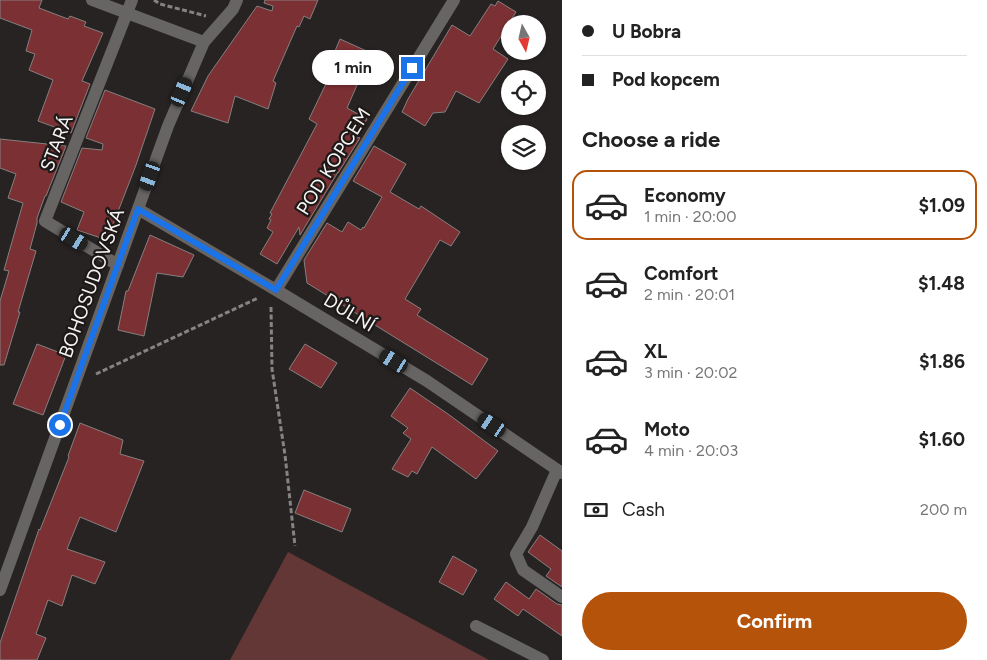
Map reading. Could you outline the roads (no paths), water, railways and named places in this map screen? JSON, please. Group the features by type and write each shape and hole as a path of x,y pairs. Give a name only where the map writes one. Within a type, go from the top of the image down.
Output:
{"street":[{"path":"92,0 204,42"},
{"name":"STARÁ","path":"118,265 46,221 132,0"},
{"name":"BOHOSUDOVSKÁ","path":"0,590 168,126 204,42 233,9 237,0"},
{"name":"POD KOPCEM","path":"276,290 454,0"},
{"name":"DŮLNÍ","path":"138,209 427,381 559,472"},
{"path":"559,472 532,527 516,554 523,570 562,597"},
{"path":"476,626 543,660"}]}
